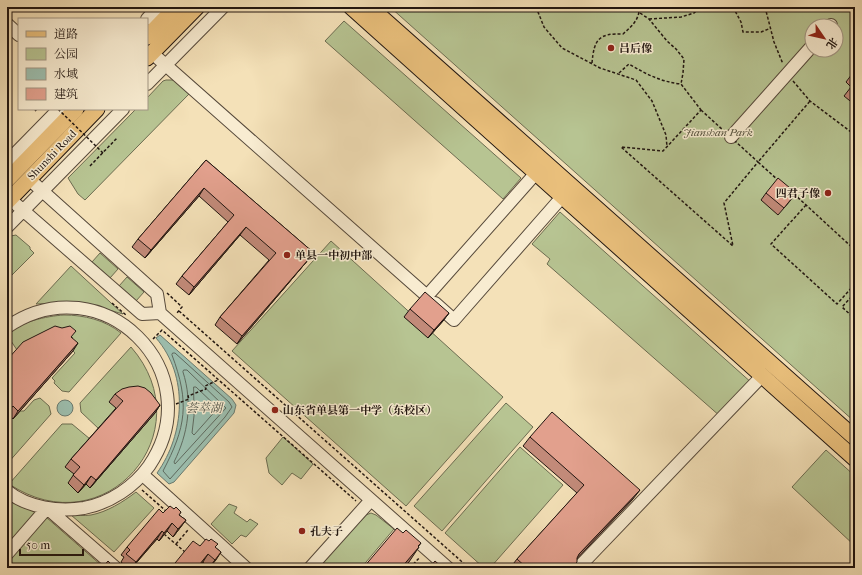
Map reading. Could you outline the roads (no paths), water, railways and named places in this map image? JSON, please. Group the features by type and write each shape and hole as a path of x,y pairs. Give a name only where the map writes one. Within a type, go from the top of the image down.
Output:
{"main road":[{"path":"148,36 176,7"},
{"path":"149,56 197,7"},
{"path":"352,7 562,198 855,459"},
{"path":"370,7 855,438"},
{"name":"Shunshi Road","path":"9,169 75,110"},
{"name":"Shunshi Road","path":"8,200 96,110"}],"street":[{"path":"148,18 158,7"},
{"path":"148,83 223,7"},
{"path":"7,24 18,34"},
{"path":"730,136 804,55"},
{"path":"149,56 427,296 536,173"},
{"path":"9,169 57,110"},
{"path":"7,227 122,110"},
{"path":"29,179 157,294 160,313 448,568"},
{"path":"423,292 454,320 562,198"},
{"path":"8,200 23,211 142,314 160,313"},
{"path":"7,327 20,318 42,310 65,307 88,309 110,316 130,329 146,345 158,365 165,387 167,410 164,433 156,455 143,474 117,496 92,506 72,510 47,508 30,503 7,491"},
{"path":"578,568 762,376"},
{"path":"143,474 250,566"},
{"path":"310,568 371,500"},
{"path":"7,554 47,508"},
{"path":"47,508 116,568"}],"water":[{"name":"荟萃湖","path":"160,335 232,399 236,405 234,413 174,482 169,484 157,473 166,458 178,423 178,387 174,370 167,353 156,338"},
{"path":"65,400 72,405 73,408 68,415 65,416 58,411 57,408 62,401"}],"place":[{"name":"吕后像","path":"611,48"},
{"name":"四君子像","path":"828,193"},
{"name":"单县一中初中部","path":"287,255"},
{"name":"山东省单县第一中学（东校区）","path":"275,410"},
{"name":"孔夫子","path":"302,531"}],"park label":[{"name":"Jianshan Park","path":"718,132"}]}
